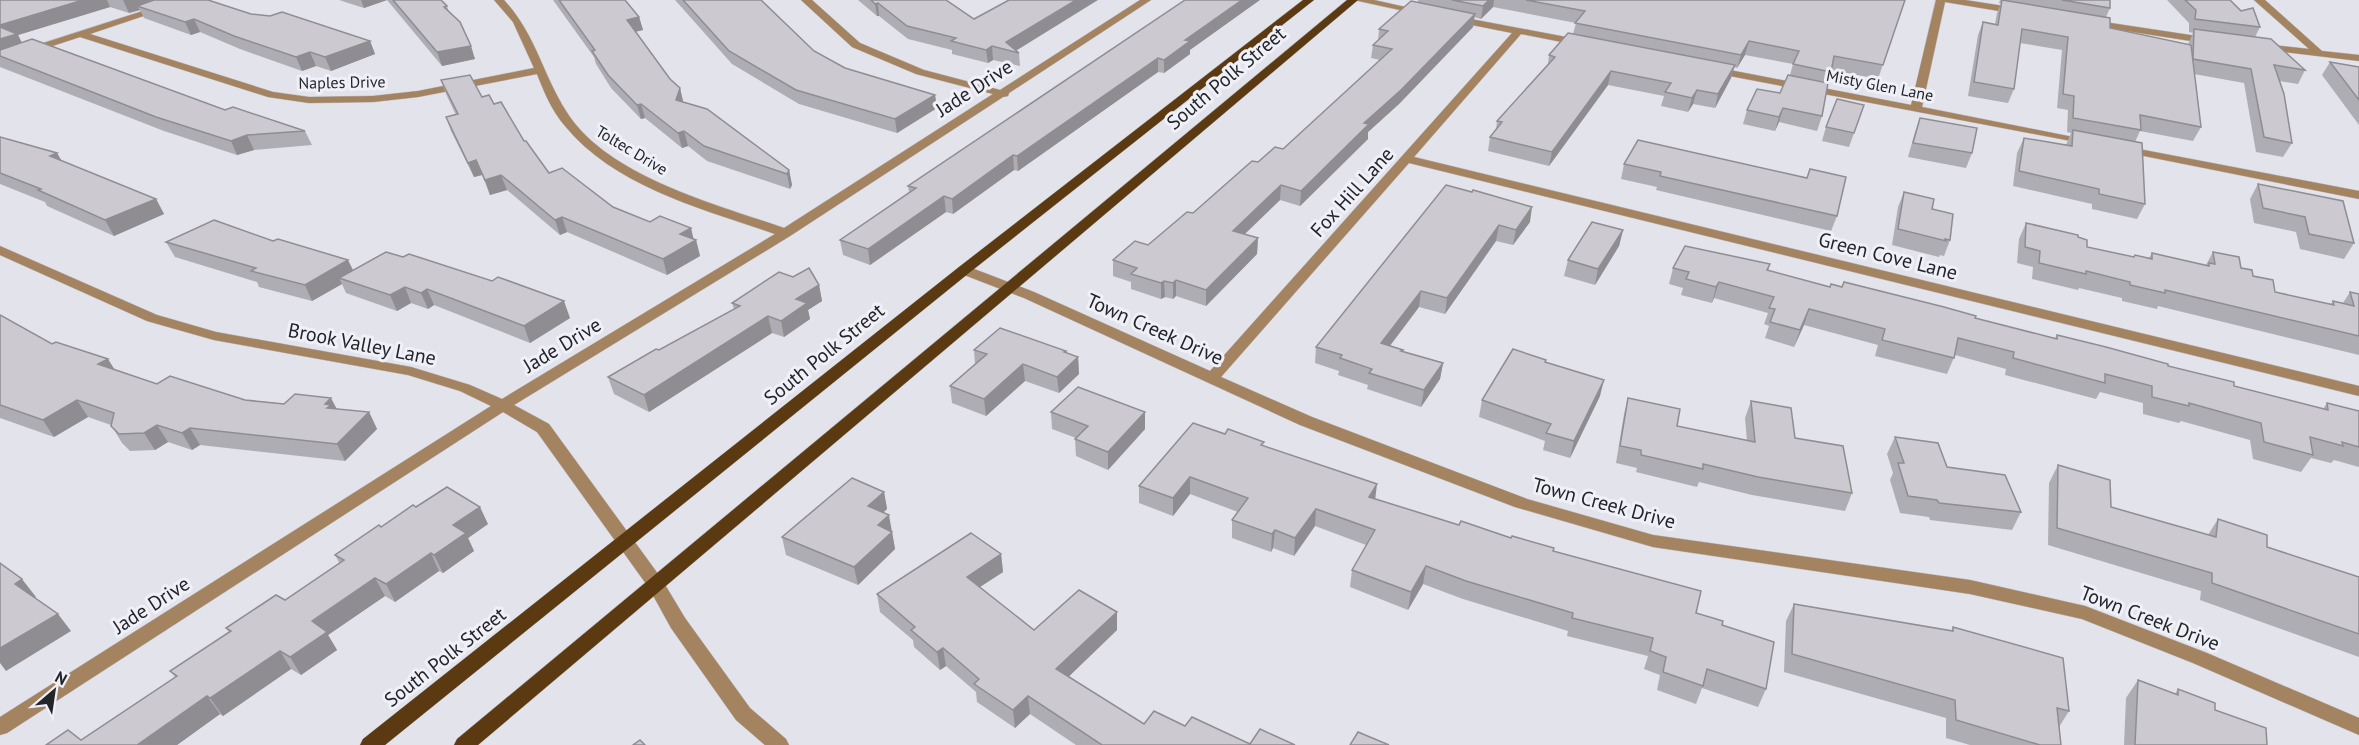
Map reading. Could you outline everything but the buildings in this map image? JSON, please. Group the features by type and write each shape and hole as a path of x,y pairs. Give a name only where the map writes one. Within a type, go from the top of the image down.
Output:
{"main road":[{"name":"South Polk Street","path":"370,745 964,270 1309,0"},
{"name":"South Polk Street","path":"464,745 1353,0"}],"street":[{"path":"0,60 186,0"},
{"name":"Toltec Drive","path":"499,0 517,22 554,102 568,124 587,144 667,190 785,233"},
{"path":"806,0 856,45 920,72 1004,94"},
{"name":"Jade Drive","path":"0,727 503,405 785,233 1004,94 1146,0"},
{"path":"1359,0 1589,45"},
{"path":"1916,109 1941,0"},
{"path":"1947,0 2026,13"},
{"path":"2259,0 2319,53"},
{"path":"2082,22 2221,42"},
{"name":"Fox Hill Lane","path":"1212,378 1520,31"},
{"name":"Naples Drive","path":"80,34 272,95 309,100 373,99 418,94 539,70"},
{"path":"2254,46 2359,58"},
{"name":"Misty Glen Lane","path":"1705,68 2359,195"},
{"name":"Green Cove Lane","path":"1408,159 2359,391"},
{"name":"Brook Valley Lane","path":"0,250 152,318 214,336 411,371 465,388 503,405 543,428 656,583 678,623 743,714 779,745"},
{"name":"Town Creek Drive","path":"964,270 1306,421 1521,502 1653,541 1970,587 2085,613 2200,658 2359,727"}]}
